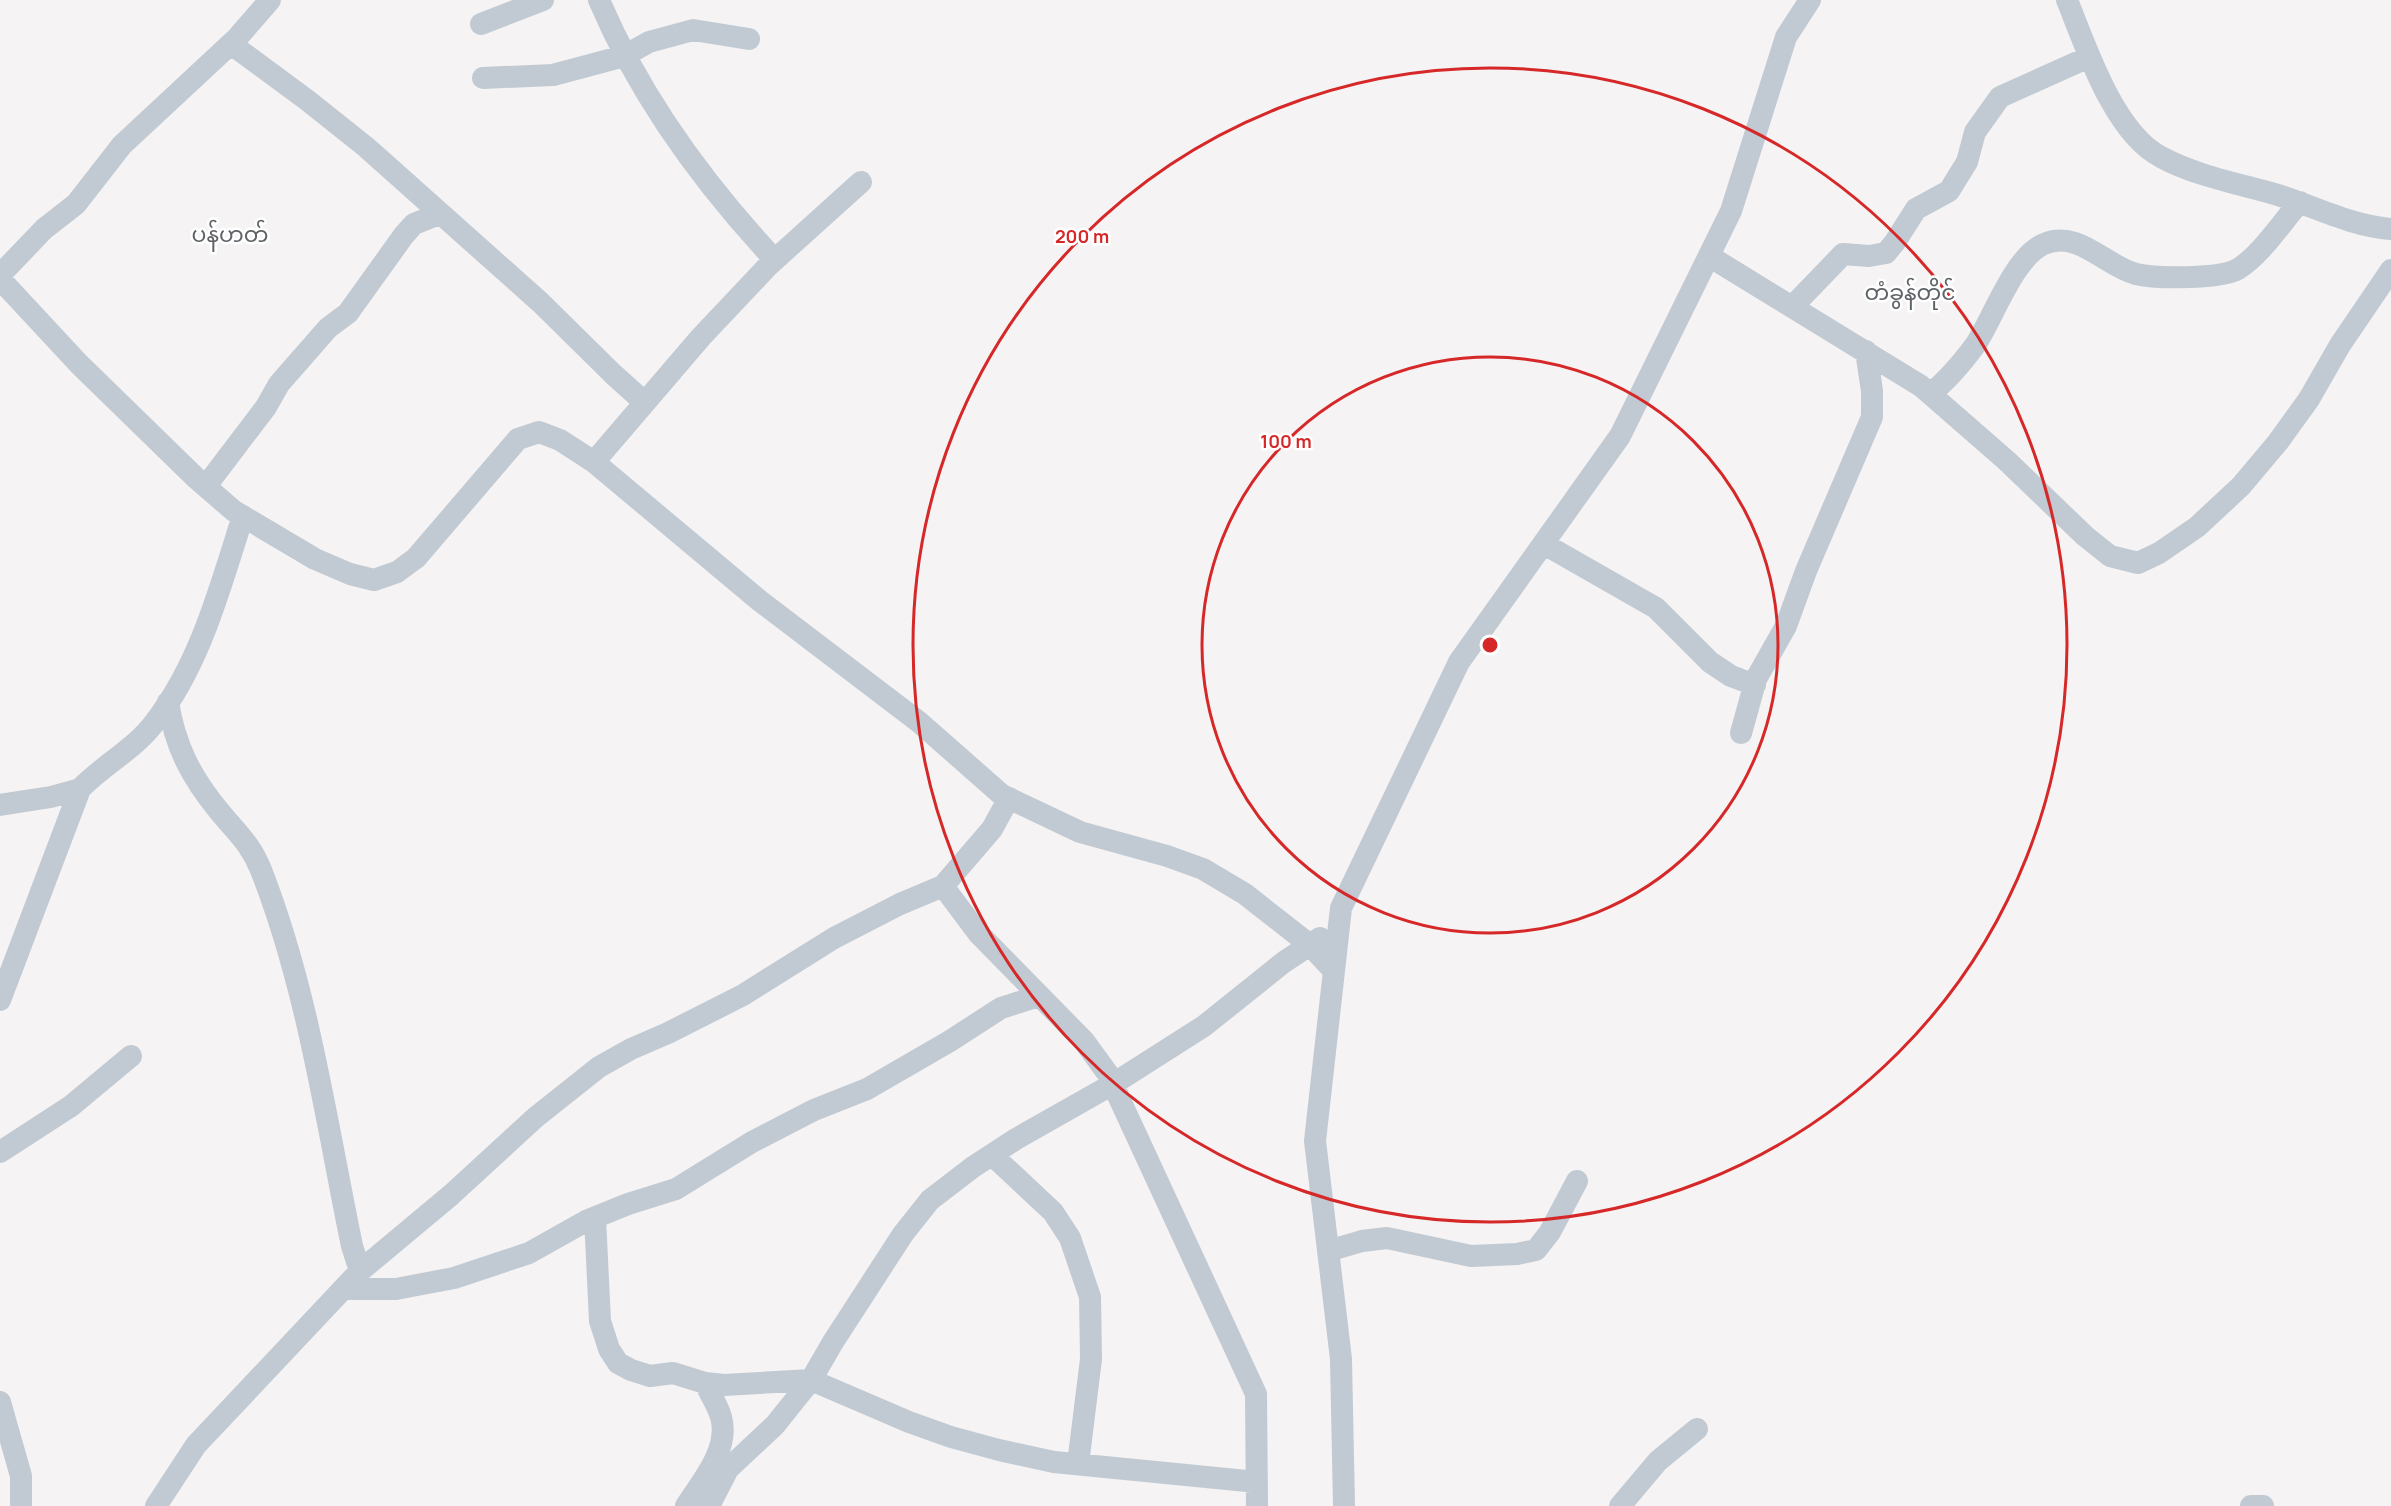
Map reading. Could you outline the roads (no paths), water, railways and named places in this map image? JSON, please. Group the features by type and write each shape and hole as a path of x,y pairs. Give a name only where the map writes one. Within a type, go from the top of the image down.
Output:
{"street":[{"path":"270,0 231,44 122,145 76,204 44,229 0,277 79,364 206,486 243,516 315,559 350,574 375,579 397,572 416,558 518,439 540,432 560,440 594,462 760,601 919,722 961,760 1009,798 1080,832 1167,856 1203,869 1245,894 1310,945 1334,971"},
{"path":"481,24 543,0"},
{"path":"599,0 624,56 663,122 745,228 775,260"},
{"path":"1344,1506 1341,1359 1315,1142 1341,908 1459,663 1620,436 1731,211 1786,36 1810,0"},
{"path":"2067,0 2089,57 2124,121 2139,140 2160,157 2300,202 2339,217 2391,229"},
{"path":"483,78 553,75 624,56 649,42 693,30 749,39"},
{"path":"231,44 366,147 541,303 644,402"},
{"path":"1792,306 1843,254 1869,256 1886,253 1916,209 1949,191 1967,162 1975,132 2000,97 2089,57"},
{"path":"594,462 701,338 775,260 861,182"},
{"path":"1930,394 1947,380 1976,343 2018,269 2043,244 2059,239 2077,243 2134,274 2159,277 2224,276 2240,268 2257,252 2300,202"},
{"path":"206,486 266,407 279,384 328,328 348,313 404,235 414,224 439,214"},
{"path":"1709,256 1866,351 1930,394 2007,461 2093,543 2110,556 2138,563 2159,553 2197,527 2241,486 2278,442 2309,399 2340,345 2391,270"},
{"path":"1741,733 1755,685 1786,626 1806,571 1872,417 1872,391 1866,351"},
{"path":"0,1000 80,789 96,772 131,747 154,723 168,702 199,643 220,592 243,516"},
{"path":"1544,544 1656,608 1710,662 1731,676 1755,685"},
{"path":"168,702 171,723 180,753 220,813 243,836 260,868 279,920 302,1002 352,1246 360,1271"},
{"path":"0,805 51,797 80,789"},
{"path":"156,1506 196,1445 360,1271 451,1195 536,1117 599,1066 631,1048 668,1033 743,996 834,938 900,904 943,886 992,829 1009,798"},
{"path":"943,886 978,933 1084,1041 1108,1074 1256,1394 1257,1506"},
{"path":"709,1506 728,1469 775,1425 811,1380 903,1234 930,1200 992,1155 1113,1084 1204,1026 1340,924"},
{"path":"344,1289 396,1289 454,1278 529,1253 595,1218 628,1204 676,1189 763,1137 814,1110 867,1089 950,1041 1001,1008 1039,996"},
{"path":"0,1152 71,1106 131,1056"},
{"path":"992,1155 1053,1212 1070,1238 1090,1297 1092,1359 1077,1464"},
{"path":"1328,1251 1362,1241 1387,1238 1472,1256 1517,1254 1536,1250 1550,1232 1577,1181"},
{"path":"595,1218 600,1321 613,1356 618,1363 630,1370 650,1376 673,1373 705,1383 741,1384 811,1380 909,1422 951,1437 1054,1462 1257,1482"},
{"path":"686,1506 715,1460 723,1435 721,1417 705,1383"},
{"path":"0,1401 21,1476 21,1506"},
{"path":"1620,1506 1658,1461 1697,1429"},
{"path":"2251,1506 2263,1506"}],"district":[{"name":"ပန်ဟတ်","path":"230,234"},
{"name":"တံခွန်တိုင်","path":"1910,292"}]}
